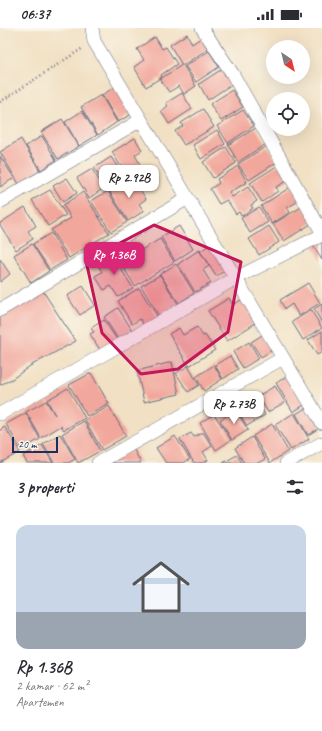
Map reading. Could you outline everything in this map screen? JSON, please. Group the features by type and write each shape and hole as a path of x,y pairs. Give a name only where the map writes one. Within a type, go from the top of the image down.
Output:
{"street":[{"path":"0,414 236,278 322,234 232,73 202,28"},
{"path":"93,34 141,120 322,423"},
{"path":"0,202 141,120"},
{"path":"0,310 188,198"},
{"path":"98,463 283,358"},
{"path":"286,463 322,443"}],"path":[{"path":"0,102 93,34"}],"highlighted area":[{"path":"154,225 241,262 228,332 178,369 141,374 102,333 86,261"}],"building":[{"path":"187,34 192,44 201,38 208,49 183,65 196,86 184,94 179,86 169,92 160,79 182,65 170,45"},
{"path":"155,37 162,49 166,47 177,64 161,75 162,77 146,87 134,67 144,60 137,49"},
{"path":"209,51 219,67 196,82 185,66"},
{"path":"222,69 226,77 230,74 235,82 208,100 199,84"},
{"path":"118,85 135,112 118,122 102,95"},
{"path":"232,90 243,107 221,121 210,104"},
{"path":"182,93 192,109 169,124 161,111 168,106 166,103"},
{"path":"101,95 117,122 98,135 81,107"},
{"path":"203,109 214,127 184,145 175,131 183,126 181,123"},
{"path":"243,110 254,126 228,143 217,126"},
{"path":"82,111 97,135 79,146 65,122"},
{"path":"62,119 79,146 58,159 41,132"},
{"path":"256,128 266,144 238,162 228,145"},
{"path":"217,130 225,144 201,159 193,145"},
{"path":"42,136 56,160 41,170 26,146"},
{"path":"135,138 142,150 135,155 140,164 125,173 112,152"},
{"path":"21,139 40,171 19,184 0,152"},
{"path":"267,146 277,162 249,180 238,164"},
{"path":"226,147 236,163 213,178 203,162"},
{"path":"0,156 14,178 0,187"},
{"path":"111,157 124,177 106,187 94,168"},
{"path":"280,164 290,179 276,187 278,191 262,202 250,183"},
{"path":"238,166 247,182 229,193 232,197 248,187 257,201 251,205 253,208 242,216 239,212 236,214 227,200 219,204 210,189 219,183 217,179"},
{"path":"92,169 104,188 89,198 77,178"},
{"path":"67,178 77,193 63,202 53,186"},
{"path":"133,178 146,199 139,204 144,211 128,221 110,192"},
{"path":"292,186 300,200 287,208 290,212 272,224 261,206"},
{"path":"50,190 66,215 48,226 32,200"},
{"path":"108,191 127,222 111,232 91,201"},
{"path":"83,192 109,233 69,258 51,230 71,218 63,205"},
{"path":"303,206 314,222 284,241 273,224"},
{"path":"25,207 36,226 28,231 33,239 16,250 0,223"},
{"path":"259,207 268,222 250,233 241,218"},
{"path":"179,226 193,249 175,261 161,237"},
{"path":"269,226 279,242 259,255 249,239"},
{"path":"51,233 67,260 50,270 33,244"},
{"path":"160,239 174,262 135,286 125,270 131,266 126,259"},
{"path":"322,241 322,260 313,246"},
{"path":"213,243 229,268 216,276 200,251"},
{"path":"32,244 49,271 31,283 14,255"},
{"path":"199,250 209,266 203,270 211,283 195,292 178,264"},
{"path":"120,254 127,265 121,269 133,288 118,297 111,286 104,290 95,276 102,272 99,267"},
{"path":"0,259 10,274 0,282"},
{"path":"176,264 194,293 179,303 160,274"},
{"path":"160,275 178,304 159,316 141,286"},
{"path":"308,283 320,303 299,316 292,304 285,309 280,300"},
{"path":"83,286 95,305 80,315 67,296"},
{"path":"139,288 159,319 145,327 140,319 132,324 118,301"},
{"path":"43,291 76,341 30,366 12,379 0,385 0,316"},
{"path":"229,298 233,305 244,298 259,321 227,341 208,311"},
{"path":"322,304 322,323 314,309"},
{"path":"118,308 132,330 118,339 104,317"},
{"path":"311,310 322,328 303,340 292,322"},
{"path":"104,320 119,343 102,353 90,334 94,332 91,328"},
{"path":"197,327 203,336 205,335 215,350 189,366 169,334 179,328 183,335"},
{"path":"322,331 322,352 317,355 308,340"},
{"path":"267,332 276,348 261,357 251,342"},
{"path":"249,342 259,358 243,368 233,352"},
{"path":"230,356 238,369 223,379 215,365"},
{"path":"172,362 179,394 144,402 137,371"},
{"path":"214,365 222,379 204,391 196,377"},
{"path":"188,366 199,385 188,392 176,373"},
{"path":"91,373 109,404 87,416 69,385"},
{"path":"291,374 309,402 293,412 276,383"},
{"path":"275,386 285,402 268,412 258,396"},
{"path":"68,388 85,418 64,430 61,426 41,438 26,412 46,401 55,415 47,400"},
{"path":"255,399 265,415 247,426 237,410"},
{"path":"109,406 126,436 102,450 85,420"},
{"path":"309,406 321,427 308,435 296,414"},
{"path":"236,410 248,430 232,440 220,420"},
{"path":"26,413 40,439 21,450 6,424"},
{"path":"294,413 309,439 291,450 275,425"},
{"path":"214,414 231,440 216,450 200,423"},
{"path":"84,421 100,451 78,463 62,434"},
{"path":"272,424 288,451 270,463 253,436"},
{"path":"5,427 20,452 0,463 0,430"},
{"path":"203,432 212,446 203,452 208,460 203,463 194,463 180,439 191,433 194,437"},
{"path":"60,434 75,459 68,463 54,463 43,444"},
{"path":"175,436 190,459 183,463 166,463 156,448"},
{"path":"252,437 265,459 258,463 244,463 235,448"},
{"path":"42,445 53,463 27,463 23,456"},
{"path":"134,450 141,463 109,463 117,458"},
{"path":"237,455 242,463 223,463"}]}
